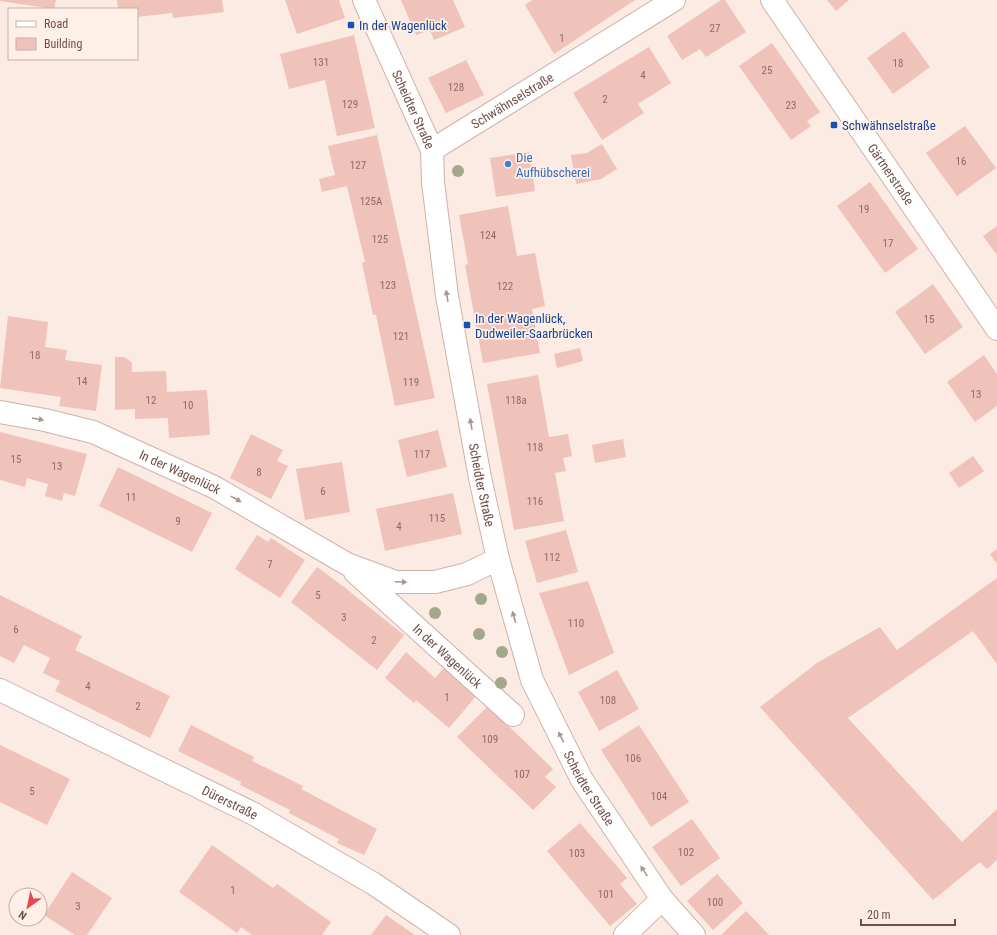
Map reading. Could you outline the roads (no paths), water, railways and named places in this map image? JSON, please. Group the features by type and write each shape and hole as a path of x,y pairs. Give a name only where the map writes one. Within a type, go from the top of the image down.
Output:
{"street":[{"name":"Scheidter Straße","path":"364,0 432,150 433,182 447,296 480,478 498,559 532,680 582,780 662,898 694,935"},
{"name":"Schwähnselstraße","path":"432,150 674,0"},
{"name":"Gärtnerstraße","path":"772,0 997,329"},
{"name":"In der Wagenlück","path":"0,412 45,420 94,432 214,487 347,564 396,582 435,582 467,574 498,559"},
{"name":"In der Wagenlück","path":"347,564 513,715"},
{"name":"Dürerstraße","path":"0,690 254,814 374,884 450,935"},
{"path":"625,935 662,898"}],"place":[{"name":"In der Wagenlück","path":"351,25"},
{"name":"Schwähnselstraße","path":"834,125"},
{"name":"Die Aufhübscherei","path":"508,164"},
{"name":"In der Wagenlück, Dudweiler-Saarbrücken","path":"467,325"}]}
